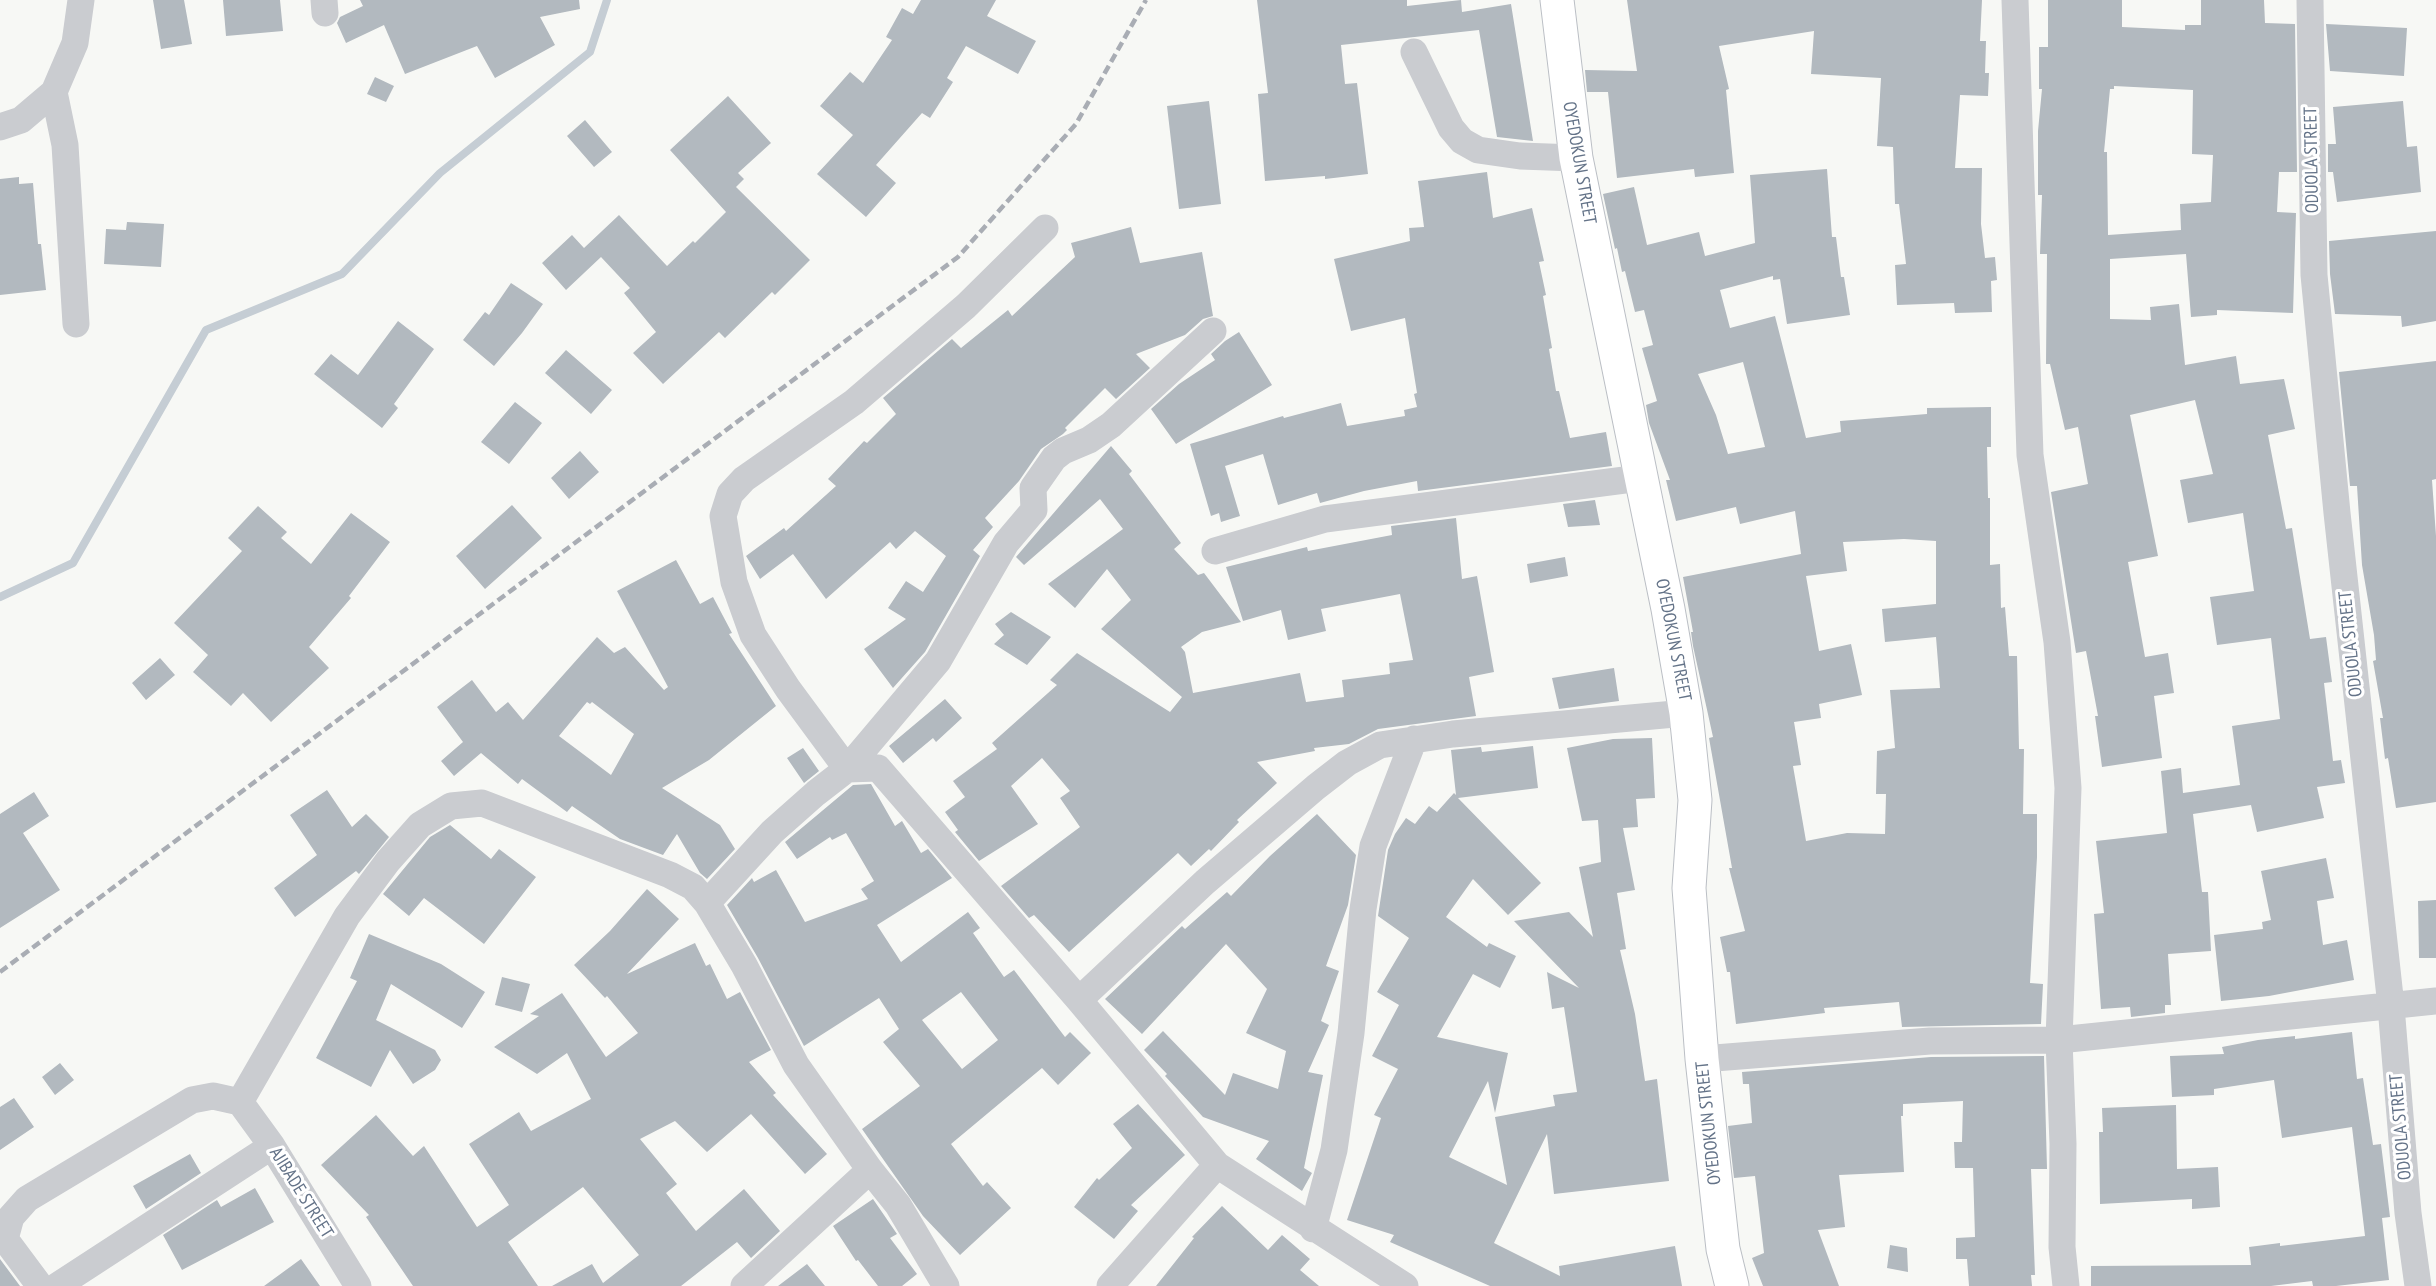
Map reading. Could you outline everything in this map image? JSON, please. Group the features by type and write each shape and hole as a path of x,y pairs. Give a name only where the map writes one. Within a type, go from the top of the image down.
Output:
{"street":[{"path":"0,127 21,120 54,92 75,43 81,0"},
{"name":"OYEDOKUN STREET","path":"1557,0 1576,158 1668,609 1686,713 1695,800 1689,888 1702,1059 1723,1249 1732,1286"},
{"path":"2015,0 2030,455 2057,642 2068,788 2059,1040 2063,1144 2062,1247 2066,1286"},
{"name":"ODUOLA STREET","path":"2310,0 2314,275 2338,525 2391,1006 2408,1213 2418,1286"},
{"path":"1414,52 1451,128 1462,141 1478,150 1520,156 1576,158"},
{"path":"54,92 65,145 76,324"},
{"path":"847,769 788,689 753,634 734,582 723,516 730,494 744,478 854,402 966,306 1045,228"},
{"path":"706,903 772,832 847,769 938,661 1006,543 1035,510 1033,488 1054,458 1063,451 1089,440 1111,425 1213,331"},
{"path":"1215,551 1325,519 1640,478"},
{"path":"1079,1000 1205,882 1347,763 1380,745 1414,739 1686,713"},
{"path":"1313,1229 1334,1150 1352,1033 1363,909 1373,846 1414,739"},
{"path":"847,769 878,768 1079,1000 1217,1165 1313,1229 1405,1286"},
{"path":"39,1286 5,1239 11,1217 27,1199 192,1100 213,1096 240,1101 347,916 388,861 420,825 451,806 482,803 670,875 693,887 706,903 744,965 796,1065 870,1170 898,1205 946,1286"},
{"path":"1702,1059 1930,1041 2059,1040 2436,1001"},
{"name":"AJIBADE STREET","path":"240,1101 272,1146 358,1286"},
{"path":"57,1286 272,1146"},
{"path":"1113,1285 1217,1165"},
{"path":"744,1286 870,1170"}],"building":[{"path":"153,0 184,0 192,44 161,49"},
{"path":"223,0 280,0 283,31 226,36"},
{"path":"360,0 579,0 580,9 540,17 555,45 495,78 477,46 405,74 384,25 346,43 337,23 340,17 363,6"},
{"path":"921,0 996,0 987,16 1036,41 1018,74 966,46 947,78 953,82 930,118 922,113 876,165 896,183 866,217 817,174 853,135 820,106 850,72 863,83 892,40 886,37 902,8 913,14"},
{"path":"1257,0 1407,0 1407,6 1461,0 1462,12 1511,4 1533,141 1497,137 1479,30 1341,45 1345,84 1357,83 1368,174 1325,179 1325,176 1265,181 1258,94 1268,93"},
{"path":"1627,0 1982,0 1980,41 1986,41 1985,73 1989,73 1988,96 1960,95 1955,168 1982,168 1981,224 1985,258 1995,257 1997,280 1991,281 1992,312 1955,313 1954,303 1897,305 1895,265 1906,264 1899,204 1895,204 1893,147 1877,146 1881,78 1811,74 1814,31 1719,46 1729,89 1726,90 1734,173 1695,177 1694,169 1617,178 1608,92 1587,92 1585,70 1637,71"},
{"path":"2048,0 2122,0 2122,27 2185,30 2185,25 2201,25 2201,0 2264,0 2265,23 2295,24 2297,172 2279,172 2277,212 2296,213 2293,313 2217,310 2217,315 2191,317 2186,254 2110,259 2110,319 2151,320 2150,307 2179,304 2185,365 2236,356 2240,384 2284,379 2295,429 2268,435 2286,529 2292,528 2310,639 2326,637 2332,682 2324,683 2333,761 2341,760 2345,783 2317,787 2324,818 2257,832 2251,805 2193,814 2202,892 2208,892 2211,951 2168,954 2171,1005 2165,1005 2165,1013 2131,1017 2130,1007 2101,1009 2094,914 2104,913 2096,841 2167,833 2161,771 2181,768 2183,793 2240,785 2232,726 2280,719 2271,638 2217,645 2210,597 2254,591 2243,513 2188,523 2180,480 2213,474 2195,400 2130,415 2158,556 2128,562 2145,657 2168,653 2174,693 2154,696 2162,758 2102,767 2095,716 2098,716 2086,651 2076,653 2051,492 2088,484 2078,427 2065,430 2050,364 2046,364 2047,254 2040,254 2042,195 2038,195 2038,131 2042,89 2039,89 2039,47 2048,47","holes":["2114,86 2193,90 2192,154 2213,155 2211,202 2180,204 2181,230 2108,235 2107,152 2104,152 2110,89 2114,89"]},
{"path":"2326,24 2407,28 2404,76 2330,71"},
{"path":"375,77 394,86 386,102 367,94"},
{"path":"728,96 771,143 738,173 744,179 736,187 810,260 775,295 772,292 725,338 719,332 663,384 633,353 656,332 624,293 630,288 601,257 566,290 542,263 572,235 584,248 619,215 667,266 693,241 695,243 726,212 670,150"},
{"path":"1209,101 1221,204 1179,209 1167,106"},
{"path":"2403,101 2407,147 2417,146 2421,192 2337,202 2333,172 2328,172 2328,144 2336,144 2333,107"},
{"path":"585,120 612,152 594,167 567,136"},
{"path":"1827,169 1832,237 1836,237 1841,277 1844,277 1850,315 1787,324 1780,279 1773,280 1773,276 1720,290 1730,328 1775,316 1806,438 1841,432 1840,421 1927,414 1927,408 1991,407 1991,447 1987,447 1990,565 2000,564 2001,608 2005,607 2009,656 2017,656 2019,749 2024,749 2023,814 2037,814 2030,983 2043,984 2041,1024 1902,1027 1899,1002 1824,1008 1825,1013 1736,1024 1730,972 1727,972 1720,937 1745,931 1729,868 1732,868 1709,738 1713,737 1693,646 1691,632 1693,632 1683,577 1801,554 1795,511 1740,524 1736,507 1676,521 1666,480 1670,480 1649,423 1646,405 1657,401 1642,348 1653,345 1644,310 1635,312 1625,271 1622,272 1617,248 1615,249 1603,194 1634,187 1647,245 1699,232 1705,256 1755,243 1750,175","holes":["1743,362 1765,447 1728,454 1716,415 1698,374","1904,539 1936,541 1936,604 1882,609 1885,642 1936,637 1940,688 1890,690 1895,748 1877,751 1876,794 1886,794 1885,834 1847,833 1806,841 1793,766 1801,765 1794,722 1821,718 1819,704 1862,695 1851,644 1819,651 1806,576 1847,571 1843,542"]},
{"path":"1487,172 1493,218 1532,208 1544,261 1539,262 1546,295 1543,296 1552,348 1549,349 1556,391 1559,391 1570,438 1606,432 1612,466 1418,491 1417,481 1364,491 1320,503 1317,493 1278,505 1263,454 1225,466 1240,516 1221,522 1219,513 1211,516 1190,444 1283,416 1284,418 1341,403 1347,426 1405,416 1404,410 1417,407 1414,394 1417,393 1405,318 1351,331 1334,259 1410,241 1409,228 1424,227 1418,181"},
{"path":"19,177 19,184 33,183 38,244 41,244 46,290 0,295 0,179"},
{"path":"127,222 164,224 161,267 104,264 106,229 126,230"},
{"path":"1131,227 1140,263 1202,252 1213,316 1203,319 1185,335 1136,354 1150,368 1116,399 1105,388 1065,428 1067,430 1063,434 1041,449 1019,481 985,518 993,527 973,550 980,556 925,652 893,688 864,649 906,619 888,608 906,581 923,592 946,556 915,531 896,549 890,542 826,599 793,554 760,579 746,556 784,528 786,531 836,486 828,479 864,441 867,443 896,414 883,398 952,339 961,348 1008,310 1012,316 1075,257 1071,243"},
{"path":"2436,231 2436,321 2402,327 2401,316 2335,314 2329,241"},
{"path":"511,283 543,304 494,366 463,340 485,312 489,315"},
{"path":"398,321 434,349 394,404 398,408 382,428 314,374 331,354 358,375"},
{"path":"1239,332 1272,385 1176,444 1151,409 1179,384 1215,360 1211,354"},
{"path":"566,350 612,390 591,414 545,373"},
{"path":"2436,361 2436,479 2432,480 2436,536 2436,802 2396,808 2388,758 2385,759 2380,718 2383,718 2373,661 2376,660 2374,635 2362,565 2357,486 2350,486 2339,372"},
{"path":"515,402 542,423 509,464 481,442"},
{"path":"1111,446 1132,471 1129,474 1181,543 1174,549 1198,575 1204,573 1241,622 1202,632 1181,647 1185,652 1193,693 1300,673 1306,702 1344,697 1342,680 1390,674 1389,663 1413,660 1400,594 1321,609 1326,631 1288,640 1281,610 1243,621 1226,567 1307,547 1308,551 1392,535 1391,526 1456,518 1462,579 1477,576 1494,672 1469,677 1476,716 1378,729 1349,744 1314,748 1315,751 1257,762 1277,783 1237,820 1239,822 1211,851 1209,849 1191,866 1178,853 1069,952 1034,915 1029,918 1001,886 1080,827 1060,798 1070,791 1042,758 1011,786 1038,824 979,861 955,832 958,830 945,812 965,797 953,781 997,749 992,743 1057,685 1050,680 1077,653 1170,712 1182,697 1101,629 1131,600 1107,569 1075,608 1048,584 1123,529 1100,499 1024,565 1016,557"},
{"path":"580,451 599,472 569,499 551,478"},
{"path":"1595,500 1600,525 1568,527 1563,504"},
{"path":"512,505 542,538 485,589 456,556"},
{"path":"258,506 287,532 281,538 311,564 351,513 390,542 349,596 351,598 309,647 329,668 271,722 243,693 231,706 193,672 208,655 174,623 242,551 228,538"},
{"path":"1565,557 1568,576 1530,583 1527,564"},
{"path":"676,560 700,604 713,597 732,633 729,634 776,706 709,760 662,788 720,825 735,849 707,879 700,873 677,834 663,855 620,839 572,806 567,812 522,779 518,784 481,753 454,776 441,761 463,742 437,707 472,680 496,712 508,702 523,720 597,637 614,653 625,647 664,690 668,687 617,591","holes":["587,702 590,704 592,702 634,734 611,775 559,736"]},
{"path":"1011,612 1051,637 1027,665 994,644 1004,635 995,624"},
{"path":"160,658 175,675 146,700 132,683"},
{"path":"1614,668 1619,701 1559,709 1552,678"},
{"path":"945,699 962,718 936,742 933,738 903,763 889,746"},
{"path":"1652,738 1655,798 1636,799 1638,827 1623,828 1635,890 1617,893 1626,949 1620,950 1635,1014 1645,1081 1657,1079 1669,1181 1554,1194 1547,1134 1494,1243 1560,1276 1559,1266 1675,1246 1682,1286 1490,1286 1390,1242 1394,1235 1347,1220 1381,1118 1374,1115 1398,1069 1372,1056 1399,1005 1377,992 1409,938 1378,916 1388,850 1406,818 1415,824 1429,806 1437,812 1454,793 1456,795 1451,750 1481,747 1482,752 1533,746 1538,788 1458,798 1541,883 1508,915 1473,879 1446,917 1487,947 1489,943 1516,956 1500,988 1473,974 1437,1037 1508,1053 1495,1113 1488,1081 1449,1157 1507,1185 1495,1117 1555,1106 1553,1095 1577,1092 1564,1007 1552,1009 1547,972 1579,988 1514,921 1569,912 1593,937 1579,867 1601,862 1598,820 1582,821 1567,748 1613,739"},
{"path":"803,748 819,771 804,783 787,758"},
{"path":"871,784 895,826 902,821 921,853 928,849 952,878 877,925 901,962 968,912 980,928 973,933 1004,977 1014,970 1065,1037 1070,1032 1091,1053 1058,1085 1042,1068 951,1144 983,1186 987,1182 1011,1208 960,1255 923,1216 862,1129 920,1086 883,1042 899,1029 879,998 804,1046 758,958 727,905 752,878 754,882 776,870 805,922 868,899 861,889 874,881 846,833 832,840 830,837 797,859 785,842 853,785","holes":["961,992 998,1040 962,1069 922,1020"]},
{"path":"327,790 352,827 366,814 389,837 359,874 356,871 295,917 274,888 317,855 290,815"},
{"path":"34,792 49,816 23,833 60,890 0,928 0,814"},
{"path":"1317,814 1356,855 1348,905 1326,966 1339,971 1321,1021 1329,1025 1308,1072 1323,1075 1304,1168 1312,1173 1302,1191 1256,1159 1269,1141 1203,1117 1144,1050 1163,1031 1225,1095 1233,1073 1278,1089 1286,1051 1246,1033 1267,989 1226,944 1142,1034 1105,999 1182,926 1185,929 1227,892 1231,896 1270,856"},
{"path":"450,825 491,859 499,849 536,877 484,944 424,898 409,916 383,894 430,837"},
{"path":"2326,858 2334,898 2317,901 2323,945 2347,940 2354,980 2269,996 2221,1001 2214,935 2263,929 2262,922 2271,920 2261,871"},
{"path":"647,889 679,919 627,974 695,943 706,966 710,964 727,999 740,992 771,1050 749,1062 776,1093 773,1095 827,1154 805,1174 751,1114 707,1152 675,1121 640,1139 677,1184 666,1193 696,1231 744,1189 780,1231 751,1258 737,1242 681,1286 552,1286 592,1264 603,1283 639,1255 583,1187 508,1242 538,1286 413,1286 366,1217 369,1215 321,1165 376,1115 413,1156 424,1146 477,1227 509,1205 469,1144 519,1112 531,1131 591,1099 567,1053 537,1074 494,1047 539,1016 530,1014 562,993 606,1057 638,1033 607,996 605,998 574,965 610,931"},
{"path":"2436,900 2436,958 2419,958 2418,901"},
{"path":"369,934 441,964 485,992 462,1028 391,984 376,1020 435,1050 441,1060 435,1070 413,1084 390,1050 371,1087 316,1058 357,981 350,978"},
{"path":"502,977 530,984 522,1012 495,1005"},
{"path":"2352,1032 2357,1079 2363,1078 2373,1145 2381,1144 2390,1217 2382,1218 2389,1280 2336,1286 2313,1286 2312,1281 2271,1286 2091,1286 2091,1266 2251,1265 2249,1247 2280,1243 2280,1246 2365,1236 2352,1127 2282,1138 2274,1080 2214,1089 2214,1095 2172,1097 2170,1056 2224,1054 2222,1047 2258,1040 2295,1036 2295,1039"},
{"path":"2044,1056 2047,1169 2031,1169 2035,1275 2031,1275 2032,1286 1969,1286 1967,1259 1956,1259 1956,1238 1975,1237 1973,1168 1955,1168 1954,1142 1962,1142 1963,1101 1903,1104 1903,1116 1901,1116 1904,1172 1839,1175 1845,1227 1818,1230 1839,1286 1763,1286 1752,1258 1764,1253 1755,1176 1734,1178 1728,1126 1752,1123 1749,1084 1743,1084 1742,1072 1931,1057"},
{"path":"60,1063 74,1080 55,1095 42,1077"},
{"path":"14,1098 34,1127 0,1150 0,1107"},
{"path":"1138,1104 1185,1155 1131,1205 1138,1211 1114,1239 1074,1207 1097,1178 1099,1180 1132,1148 1113,1124"},
{"path":"2176,1105 2177,1169 2218,1167 2220,1207 2192,1209 2192,1199 2100,1204 2099,1132 2103,1132 2102,1108"},
{"path":"190,1154 201,1173 146,1209 133,1186"},
{"path":"255,1188 274,1222 182,1270 163,1235 217,1200 221,1207"},
{"path":"873,1199 897,1234 890,1238 917,1274 902,1286 878,1286 858,1260 856,1261 833,1226"},
{"path":"1222,1206 1268,1250 1282,1235 1310,1259 1300,1270 1319,1286 1156,1286 1194,1238 1192,1237"},
{"path":"1890,1245 1907,1248 1908,1272 1887,1268"},
{"path":"0,1259 20,1286 0,1286"},
{"path":"301,1259 320,1286 264,1286"},
{"path":"807,1264 825,1286 778,1286"}],"waterway":[{"path":"0,597 73,563 206,330 342,274 440,173 590,52 607,0"}],"railway":[{"path":"0,972 958,257 1076,124 1146,0"}]}
